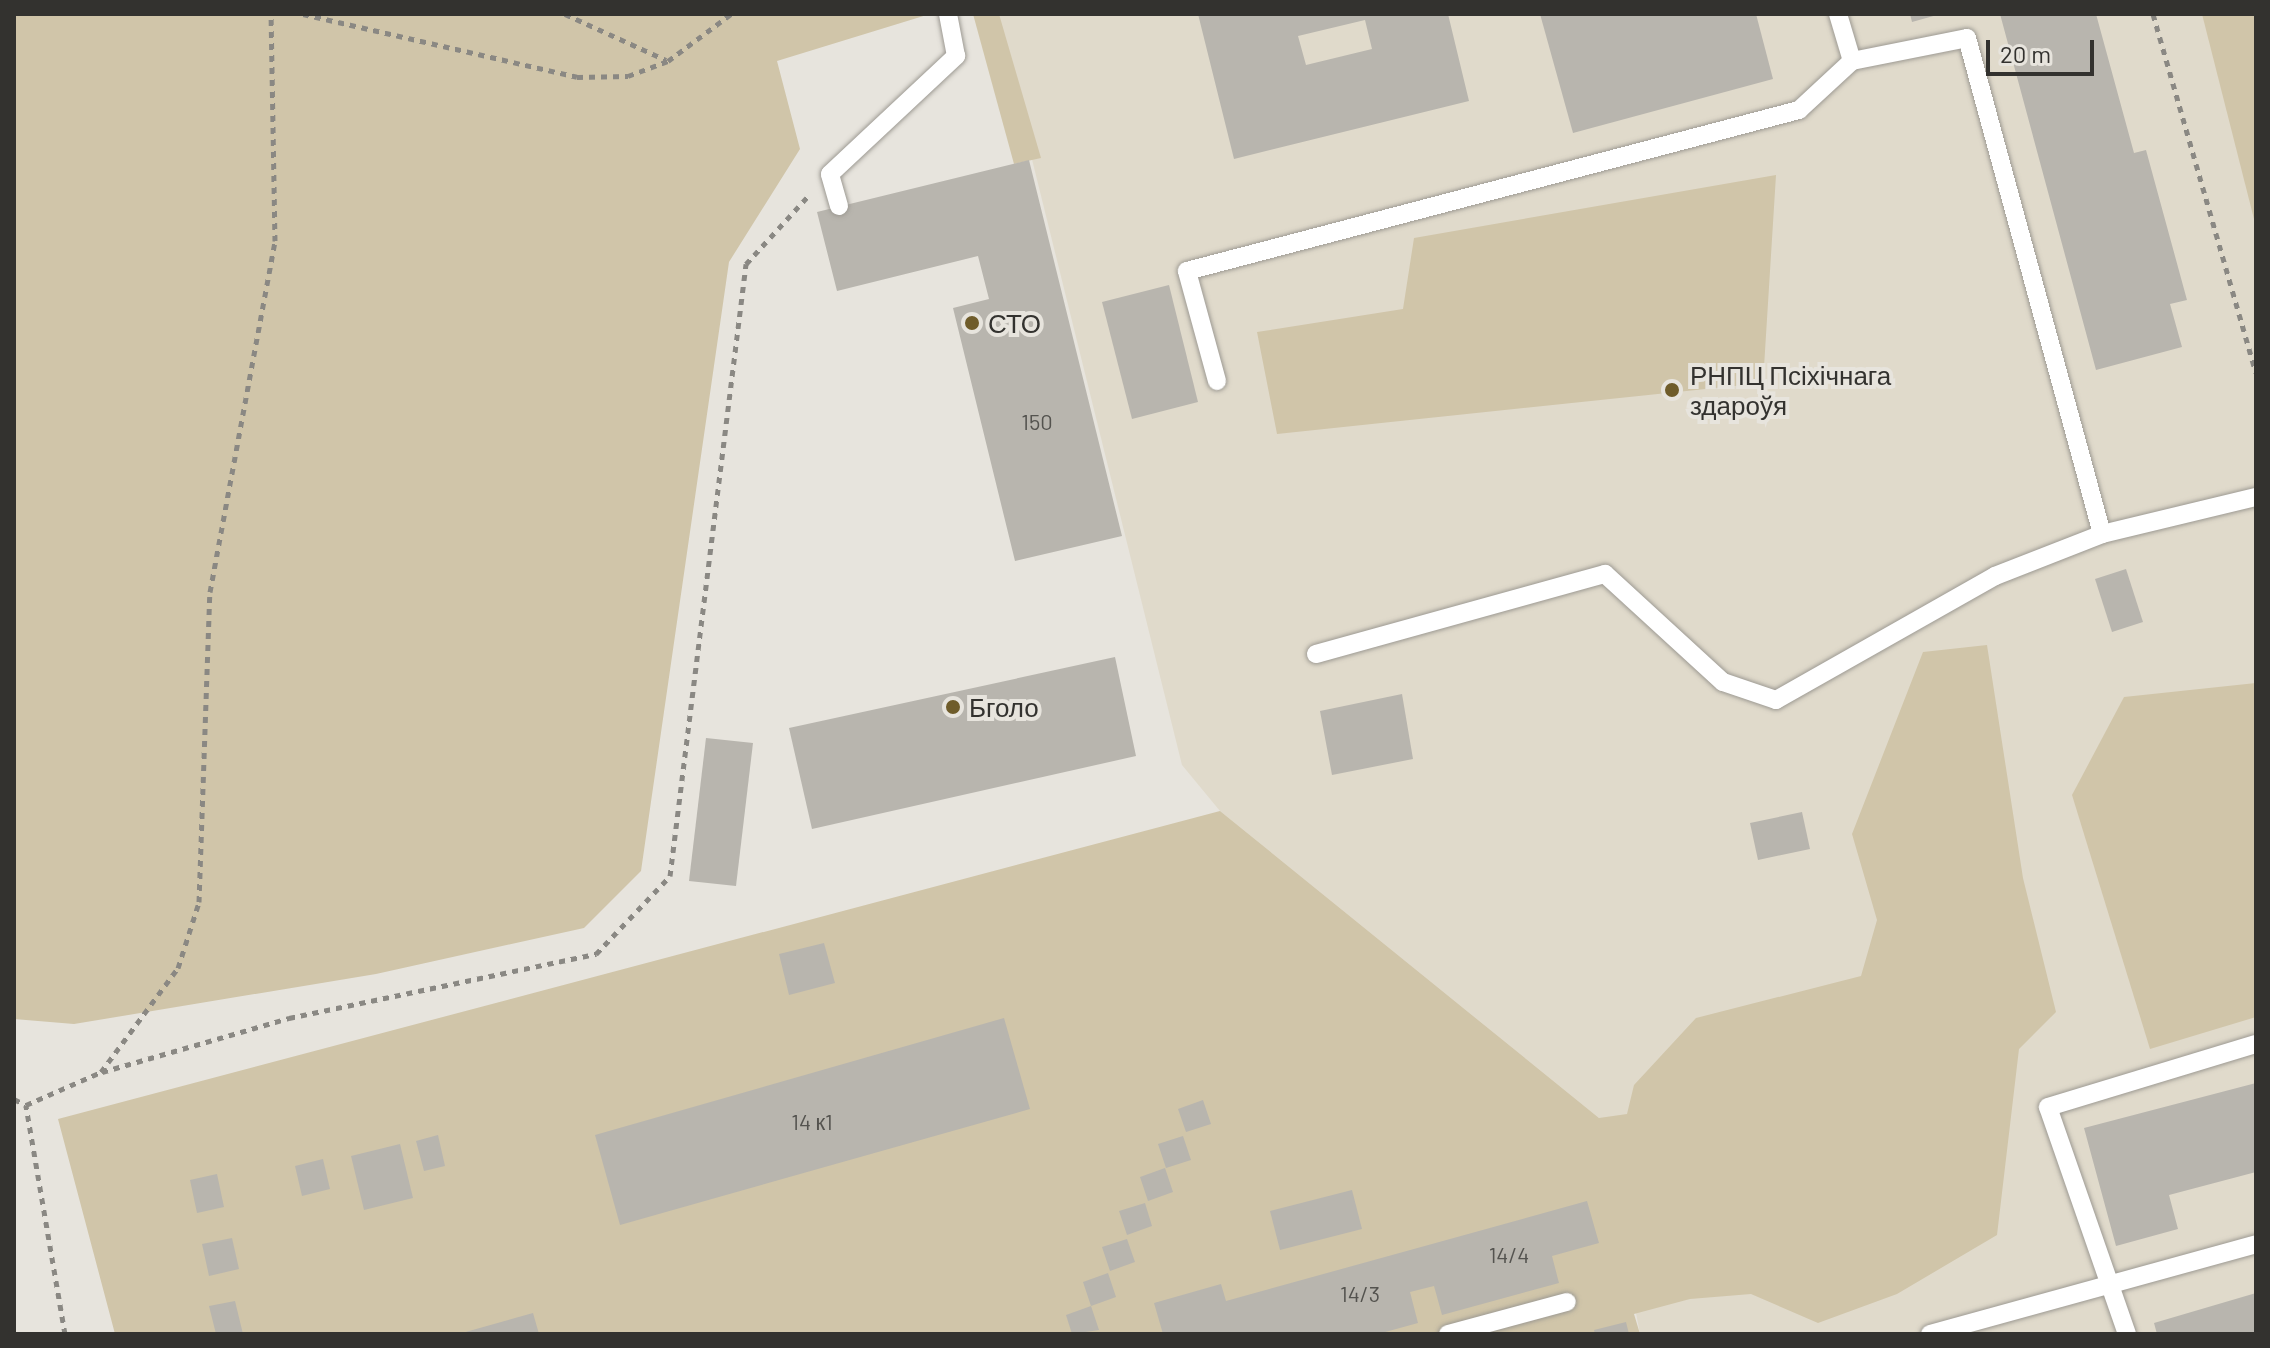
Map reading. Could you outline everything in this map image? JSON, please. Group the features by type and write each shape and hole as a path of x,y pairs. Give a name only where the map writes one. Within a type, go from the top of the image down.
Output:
{"lane":[{"path":"839,206 830,174 956,56 948,14"},
{"path":"1838,14 1852,61"},
{"path":"1217,381 1187,271 1799,110 1852,61 1967,38 2102,534"},
{"path":"1316,654 1605,574 1723,682 1776,700 1995,576 2102,534 2256,497"},
{"path":"2127,1334 2108,1289 2048,1107 2256,1044"},
{"path":"1930,1334 2108,1289 2256,1244"},
{"path":"1448,1334 1567,1302"}],"path":[{"path":"101,1072 178,968 199,902 210,592 275,241 271,14"},
{"path":"303,14 577,77 628,76 668,61 731,14"},
{"path":"565,14 668,61"},
{"path":"2153,14 2256,373"},
{"path":"26,1105 101,1072 289,1018 596,954 670,876 746,264 830,174"},
{"path":"14,1099 26,1105"},
{"path":"26,1105 65,1334"}],"shaded area":[{"path":"14,14 930,14 777,61 800,149 729,262 641,871 584,928 376,974 74,1024 14,1019"},
{"path":"973,14 999,14 1041,158 1014,164"},
{"name":"РНПЦ Псіхічнага здароўя","path":"996,14 2256,14 2256,1334 1640,1334 1599,1118 1220,811 1182,765"},
{"path":"2202,14 2256,14 2256,227"},
{"path":"1776,175 1763,383 1277,434 1257,332 1403,309 1414,238"},
{"path":"1987,645 2023,878 2056,1012 2019,1049 1997,1235 1897,1294 1818,1323 1751,1294 1690,1299 1634,1314 1640,1334 115,1334 58,1119 1220,811 1599,1118 1627,1114 1634,1085 1696,1018 1861,976 1877,920 1852,834 1923,652"},
{"path":"2256,683 2256,1017 2150,1049 2072,795 2124,697"}],"building":[{"path":"1198,14 1448,14 1469,101 1234,159","holes":["1365,20 1372,49 1306,65 1298,36"]},
{"path":"1540,14 1756,14 1773,79 1573,133"},
{"path":"1910,14 1937,14 1937,15 1912,22"},
{"path":"2000,14 2096,14 2134,153 2146,150 2187,300 2170,304 2182,347 2096,370"},
{"path":"1029,160 1122,536 1015,561 953,308 989,299 978,256 837,291 817,212"},
{"path":"1169,285 1198,402 1132,419 1102,302"},
{"path":"2126,569 2143,622 2112,632 2095,579"},
{"path":"1115,657 1136,756 812,829 789,728"},
{"path":"1402,694 1413,759 1332,775 1320,711"},
{"path":"706,738 753,743 736,886 689,881"},
{"path":"1802,812 1810,849 1758,860 1750,823"},
{"path":"824,943 835,983 789,995 779,954"},
{"path":"1004,1018 1030,1109 620,1225 595,1135"},
{"path":"2256,1083 2256,1172 2169,1195 2178,1229 2116,1246 2084,1128"},
{"path":"1203,1100 1211,1124 1186,1132 1178,1109"},
{"path":"438,1135 445,1166 424,1171 416,1141"},
{"path":"1183,1136 1191,1160 1166,1168 1158,1144"},
{"path":"400,1144 413,1198 364,1210 351,1156"},
{"path":"323,1159 330,1189 302,1196 295,1166"},
{"path":"1165,1168 1173,1192 1148,1201 1140,1177"},
{"path":"217,1174 224,1207 197,1213 190,1180"},
{"path":"1352,1190 1362,1229 1280,1250 1270,1211"},
{"path":"1587,1201 1599,1243 1552,1256 1559,1283 1442,1315 1434,1286 1410,1292 1418,1323 1378,1334 1163,1334 1154,1303 1221,1284 1226,1301"},
{"path":"1145,1203 1152,1226 1127,1235 1119,1211"},
{"path":"232,1238 239,1269 209,1276 202,1244"},
{"path":"1127,1239 1135,1262 1110,1271 1102,1247"},
{"path":"1108,1273 1116,1297 1091,1306 1083,1282"},
{"path":"2256,1293 2256,1334 2157,1334 2154,1323"},
{"path":"235,1301 243,1334 216,1334 209,1306"},
{"path":"1091,1306 1099,1330 1072,1334 1066,1315"},
{"path":"533,1313 539,1334 462,1334 462,1333"},
{"path":"1626,1322 1629,1334 1595,1334 1594,1330"}],"place":[{"name":"СТО","path":"972,323"},
{"name":"РНПЦ Псіхічнага здароўя","path":"1672,390"},
{"name":"Бголо","path":"953,707"}]}
